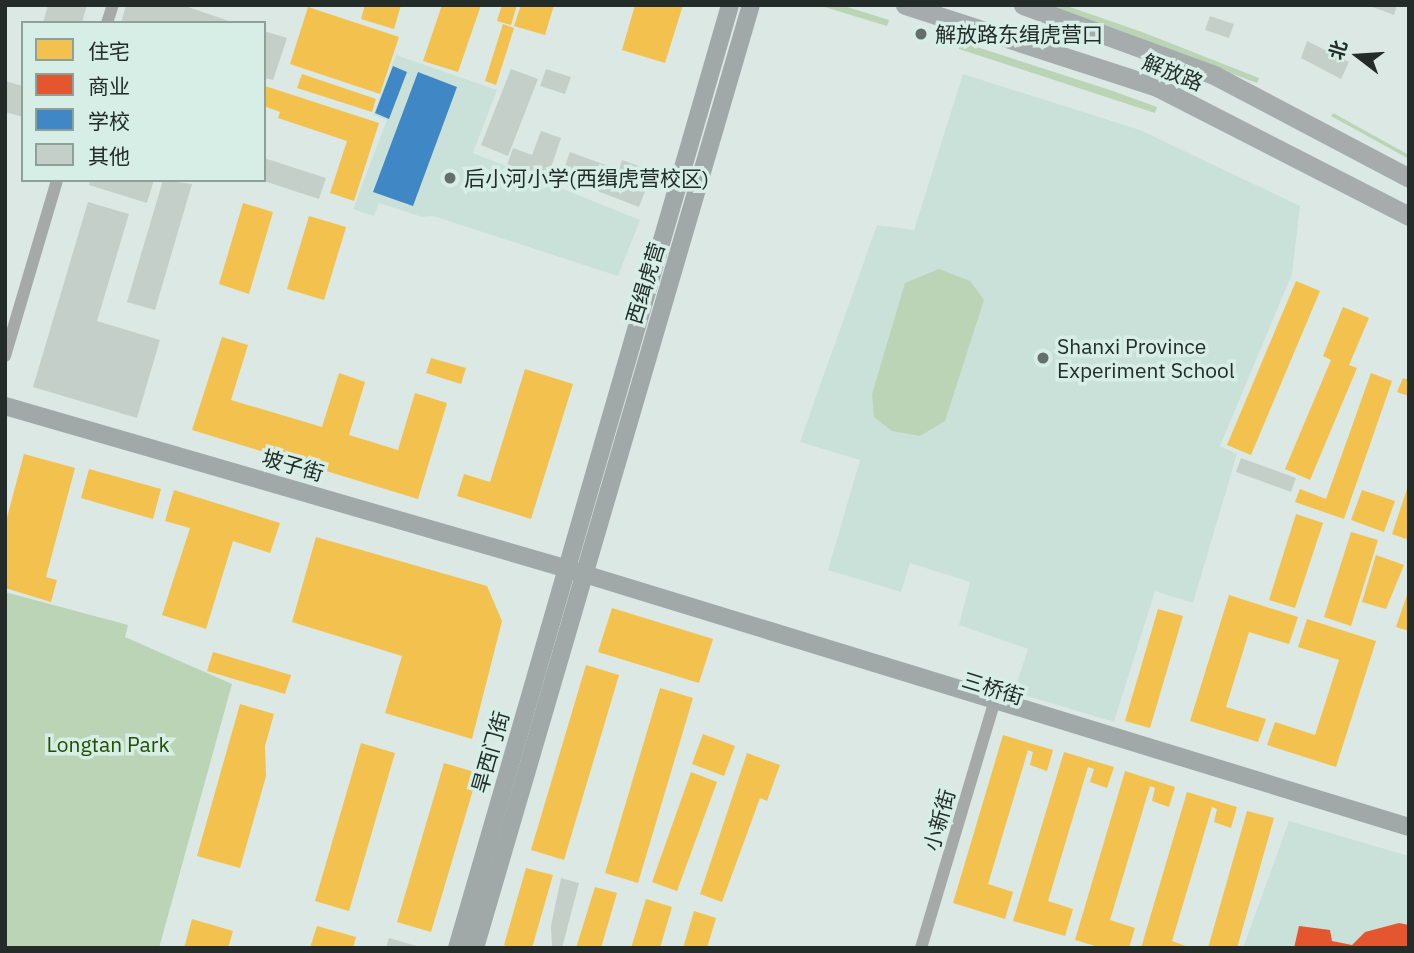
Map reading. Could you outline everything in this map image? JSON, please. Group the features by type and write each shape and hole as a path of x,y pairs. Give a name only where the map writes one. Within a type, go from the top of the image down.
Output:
{"main road":[{"name":"解放路","path":"905,5 1157,88 1409,216"},
{"name":"解放路","path":"1023,5 1214,75 1409,178"}],"street":[{"name":"西缉虎营","path":"574,575 730,5"},
{"name":"西缉虎营","path":"574,575 751,5"},
{"path":"5,356 56,182"},
{"name":"坡子街","path":"5,406 574,575"},
{"name":"坡子街","path":"5,417 574,575"},
{"name":"三桥街","path":"574,575 1409,836"},
{"name":"旱西门街","path":"457,948 574,575"},
{"name":"旱西门街","path":"475,948 574,575"},
{"name":"三桥街","path":"992,707 1409,827"},
{"name":"小新街","path":"921,948 992,707"}],"shaded area":[{"name":"后小河小学(西缉虎营校区)","path":"396,55 497,90 473,153 640,220 618,276 433,216 422,217 379,203 374,216 353,209 387,120 373,115"},
{"name":"Shanxi Province Experiment School","path":"963,74 1140,130 1300,206 1292,274 1220,446 1237,454 1193,603 1155,591 1114,722 1014,692 1028,649 959,625 970,582 910,563 901,592 828,570 860,460 800,442 877,225 914,230"},
{"path":"1289,821 1409,856 1409,948 1243,948"}],"green space":[{"path":"818,5 841,5 889,20 887,26"},
{"path":"1048,5 1064,5 1259,78 1257,83"},
{"path":"958,41 1157,107 1155,113 956,48"},
{"path":"1333,113 1409,155 1409,159 1331,116"},
{"path":"939,269 970,281 984,300 945,421 920,436 892,431 874,417 872,394 905,283"},
{"name":"Longtan Park","path":"5,592 128,625 125,637 232,684 159,948 5,948"}],"building: 住宅":[{"path":"365,5 401,5 394,29 361,19"},
{"path":"442,5 481,5 458,72 423,61"},
{"path":"502,5 517,5 511,25 497,21"},
{"path":"521,5 554,5 545,35 514,26"},
{"path":"635,5 683,5 665,63 622,50"},
{"path":"308,7 399,37 380,94 290,64"},
{"path":"503,24 514,28 496,85 485,81"},
{"path":"302,74 376,99 372,112 297,88"},
{"path":"266,86 379,123 354,201 330,193 347,141 278,118 280,112 266,107"},
{"path":"243,203 273,212 249,294 219,284"},
{"path":"309,216 346,227 324,300 287,289"},
{"path":"1296,281 1320,291 1251,455 1227,445"},
{"path":"1343,307 1369,318 1349,365 1357,368 1310,480 1285,469 1331,360 1323,356"},
{"path":"222,337 248,345 231,400 322,427 339,373 365,382 349,435 398,450 415,393 447,403 418,499 192,430"},
{"path":"431,358 466,368 461,384 426,373"},
{"path":"525,369 573,384 531,519 457,496 464,474 490,482"},
{"path":"1371,373 1392,381 1344,519 1295,502 1300,489 1326,499"},
{"path":"1403,378 1409,380 1409,396 1397,392"},
{"path":"24,454 75,468 46,577 57,580 51,602 5,588 5,525"},
{"path":"89,469 161,489 153,519 81,498"},
{"path":"1409,486 1409,540 1392,534"},
{"path":"174,490 280,523 270,553 233,541 206,629 162,615 190,528 165,521"},
{"path":"1362,490 1395,501 1384,532 1351,520"},
{"path":"1296,514 1323,523 1295,608 1269,600"},
{"path":"1351,532 1378,540 1351,626 1324,617"},
{"path":"316,537 487,586 502,621 472,739 385,713 402,656 292,622"},
{"path":"1376,555 1404,565 1386,609 1362,602"},
{"path":"1409,592 1409,631 1396,627"},
{"path":"1229,595 1298,617 1289,644 1249,632 1226,707 1266,719 1258,742 1190,721"},
{"path":"612,608 713,639 699,683 598,652"},
{"path":"1158,609 1183,616 1150,728 1125,721"},
{"path":"1307,619 1376,641 1336,767 1267,745 1275,722 1315,735 1339,660 1298,647"},
{"path":"213,652 291,675 285,694 207,671"},
{"path":"586,665 619,675 564,860 531,850"},
{"path":"660,688 693,698 638,883 605,873"},
{"path":"240,704 274,714 265,746 266,776 240,868 197,856"},
{"path":"703,734 735,746 724,776 692,764"},
{"path":"1003,735 1053,750 1047,771 1030,765 1033,752 1028,750 988,884 1013,892 1005,919 953,903"},
{"path":"361,743 395,753 349,911 315,901"},
{"path":"1064,752 1114,767 1107,788 1090,782 1094,769 1088,767 1048,901 1073,909 1065,936 1013,921"},
{"path":"747,753 780,765 767,801 760,798 722,902 700,894"},
{"path":"444,763 478,773 431,932 397,922"},
{"path":"1125,771 1175,787 1169,807 1152,801 1155,788 1150,786 1110,920 1135,928 1129,948 1102,948 1075,940"},
{"path":"691,772 717,782 677,891 652,882"},
{"path":"1187,792 1237,807 1231,828 1214,822 1217,809 1212,807 1172,941 1191,948 1141,948"},
{"path":"1247,811 1274,818 1237,948 1208,948"},
{"path":"526,868 553,875 532,948 511,948 504,945"},
{"path":"595,887 617,893 601,948 576,948"},
{"path":"646,899 672,907 660,948 631,948"},
{"path":"694,911 716,918 707,948 683,948"},
{"path":"192,919 233,931 228,948 184,948"},
{"path":"317,926 356,937 353,948 310,948"}],"building: 商业":[{"path":"1399,923 1409,925 1409,948 1294,948 1299,926 1330,930 1332,941 1352,945 1365,932"}],"building: 学校":[{"path":"393,66 407,72 389,119 375,113"},
{"path":"418,72 457,87 413,206 373,192"}],"building: 其他":[{"path":"48,5 87,5 83,21 44,21"},
{"path":"126,5 182,5 229,21 122,21"},
{"path":"1367,5 1397,5 1394,15"},
{"path":"1210,16 1234,24 1229,38 1205,30"},
{"path":"266,32 287,38 273,80 266,78"},
{"path":"1307,41 1349,62 1341,79 1301,58"},
{"path":"511,69 538,79 508,156 481,145"},
{"path":"546,69 571,77 565,94 540,86"},
{"path":"5,81 21,85 21,116 5,112"},
{"path":"541,131 561,138 547,179 507,165 513,148 532,155"},
{"path":"570,152 619,170 622,160 653,171 639,207 561,177"},
{"path":"266,159 326,178 319,199 266,182"},
{"path":"90,182 153,182 147,203 89,185"},
{"path":"162,182 192,184 155,310 127,302"},
{"path":"88,202 129,214 97,321 160,340 137,418 33,387"},
{"path":"1241,458 1296,478 1291,492 1236,472"},
{"path":"561,878 579,883 562,948 552,948 551,926"},
{"path":"389,938 420,947 420,948 386,948"}],"place":[{"name":"解放路东缉虎营口","path":"921,34"},
{"name":"后小河小学(西缉虎营校区)","path":"450,178"},
{"name":"Shanxi Province Experiment School","path":"1043,358"}]}
